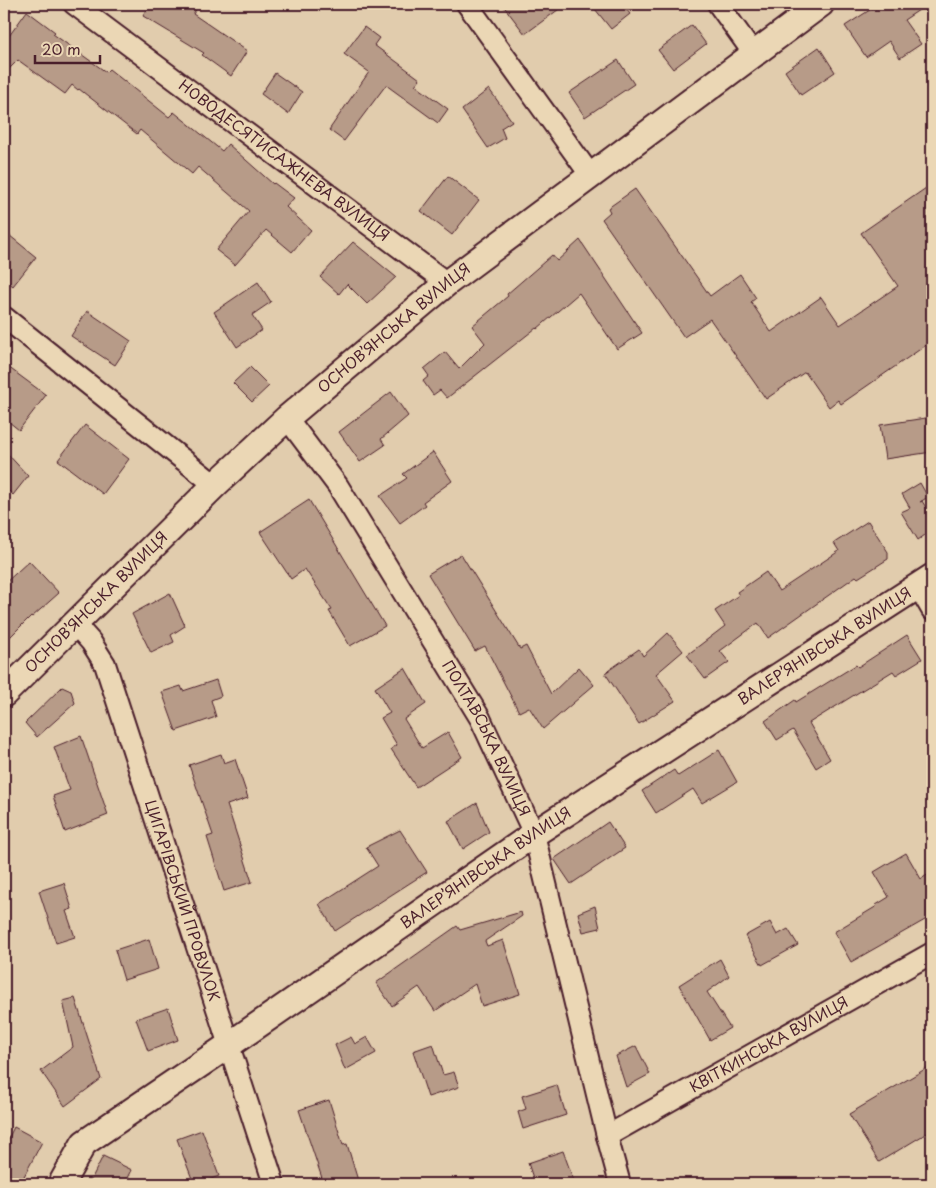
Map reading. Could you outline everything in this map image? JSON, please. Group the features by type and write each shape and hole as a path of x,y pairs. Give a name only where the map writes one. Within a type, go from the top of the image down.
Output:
{"street":[{"name":"НОВОДЕСЯТИСАЖНЕВА ВУЛИЦЯ","path":"74,4 447,283"},
{"path":"467,4 591,176"},
{"path":"718,4 754,54"},
{"name":"ОСНОВ’ЯНСЬКА ВУЛИЦЯ","path":"4,694 215,485 287,418 447,283 820,4"},
{"path":"4,317 215,485"},
{"name":"ПОЛТАВСЬКА ВУЛИЦЯ","path":"287,418 338,486 480,718 534,834 620,1184"},
{"path":"925,582 932,610"},
{"name":"ВАЛЕР’ЯНІВСЬКА ВУЛИЦЯ","path":"62,1184 84,1143 534,834 925,582"},
{"name":"ЦИГАРІВСЬКИЙ ПРОВУЛОК","path":"75,624 91,642 105,664 274,1184"},
{"name":"КВІТКИНСЬКА ВУЛИЦЯ","path":"607,1136 932,953"}],"building":[{"path":"151,4 200,4 193,14 247,51 231,76 202,55 204,53 143,16"},
{"path":"502,4 566,4 525,34"},
{"path":"591,4 622,4 630,14 611,29"},
{"path":"879,4 928,4 904,20 921,44 900,58 889,41 866,57 845,26"},
{"path":"27,11 55,32 53,34 106,72 109,69 169,117 174,112 222,151 228,144 273,184 294,198 286,207 311,230 292,252 266,230 235,265 216,250 249,211 198,167 192,174 140,130 137,134 72,85 65,94 18,60 4,74 4,43"},
{"path":"692,25 706,44 673,69 658,50"},
{"path":"364,27 379,38 374,45 420,79 415,85 448,109 438,123 386,85 344,141 329,130 369,72 344,54"},
{"path":"819,47 835,72 801,95 785,71"},
{"path":"618,60 634,84 585,117 569,93"},
{"path":"275,73 302,92 288,114 261,94"},
{"path":"489,89 512,121 501,128 505,138 488,148 462,110"},
{"path":"448,176 479,200 452,235 421,211"},
{"path":"926,188 932,197 932,341 841,404 838,400 829,407 805,372 766,399 710,319 684,337 602,219 610,212 608,208 635,189 710,296 740,274 756,298 751,302 771,332 821,297 840,325 898,286 861,233"},
{"path":"4,231 36,257 13,286 4,279"},
{"path":"580,240 642,333 617,349 579,293 537,329 447,398 440,390 433,395 423,381 429,376 424,369 445,352 459,369 485,343 472,326 552,255 557,261"},
{"path":"353,242 396,277 367,304 347,284 339,294 320,277"},
{"path":"258,282 271,302 252,315 262,330 237,347 214,312"},
{"path":"87,311 131,341 115,365 71,336"},
{"path":"4,364 46,395 19,430 4,418"},
{"path":"250,367 269,386 252,402 233,383"},
{"path":"391,392 408,416 381,439 385,445 360,462 339,432"},
{"path":"932,417 932,452 885,459 880,425"},
{"path":"85,425 129,459 103,494 58,460"},
{"path":"4,450 28,476 13,495 4,486"},
{"path":"433,452 452,481 423,502 425,505 400,523 380,496 407,478 403,474"},
{"path":"920,483 928,497 920,502 922,501 932,517 932,530 918,540 901,512 910,508 902,494"},
{"path":"309,500 385,626 350,646 329,611 332,610 305,569 291,579 260,532"},
{"path":"868,521 888,552 888,559 858,578 856,576 768,638 758,623 720,651 729,662 705,679 687,655 725,626 715,611 739,595 737,592 766,572 779,591 839,551 834,543"},
{"path":"461,554 520,649 526,646 551,694 579,667 594,685 543,729 529,707 519,712 485,646 475,651 428,574"},
{"path":"29,561 59,593 31,616 4,643 4,584"},
{"path":"170,593 185,626 171,635 174,642 151,653 132,614"},
{"path":"668,633 683,651 656,674 675,701 639,724 605,673 639,649 643,656"},
{"path":"907,635 922,659 896,675 893,671 809,723 830,759 816,768 793,730 777,740 765,721 795,700 796,702 856,665 858,667"},
{"path":"405,668 426,704 404,719 422,748 448,732 462,757 416,787 391,749 397,745 381,718 390,713 375,688"},
{"path":"216,680 221,696 211,700 216,717 176,731 162,692 181,686 183,691"},
{"path":"62,687 71,691 75,703 37,737 25,723"},
{"path":"81,736 108,815 65,832 53,796 70,790 54,747"},
{"path":"719,750 737,782 702,803 693,789 656,813 642,791 674,770 678,776"},
{"path":"221,754 224,763 235,759 248,798 227,805 252,882 224,891 207,837 213,835 189,765"},
{"path":"477,803 489,832 463,849 448,821"},
{"path":"608,822 625,848 571,884 554,859"},
{"path":"400,830 427,872 335,931 319,904 378,866 366,847"},
{"path":"906,853 921,879 932,872 932,916 851,962 834,932 889,897 874,872"},
{"path":"64,883 72,909 66,911 75,937 56,943 39,891"},
{"path":"595,906 600,928 583,932 578,913"},
{"path":"521,912 522,916 485,941 487,946 503,940 520,994 482,1006 475,984 435,1011 419,987 392,1006 376,983 457,926 460,930"},
{"path":"770,922 777,935 788,929 798,945 762,965 745,936"},
{"path":"149,939 158,969 124,980 115,950"},
{"path":"720,959 729,976 707,992 730,1028 710,1040 679,985"},
{"path":"75,998 101,1079 65,1106 41,1071 73,1047 63,1001"},
{"path":"168,1008 178,1040 148,1051 136,1019"},
{"path":"351,1037 355,1044 367,1037 376,1053 345,1070 335,1045"},
{"path":"433,1044 443,1075 454,1072 459,1087 428,1097 413,1051"},
{"path":"636,1046 650,1074 626,1087 616,1056"},
{"path":"932,1065 932,1130 879,1162 849,1114"},
{"path":"557,1085 566,1115 523,1129 518,1112 526,1109 522,1096"},
{"path":"329,1100 343,1145 347,1144 359,1184 324,1184 299,1110"},
{"path":"14,1127 42,1142 20,1184 4,1184 4,1147"},
{"path":"202,1130 219,1176 194,1184 177,1139"},
{"path":"563,1151 575,1184 535,1184 528,1163"},
{"path":"103,1156 132,1170 125,1184 89,1184"}]}
